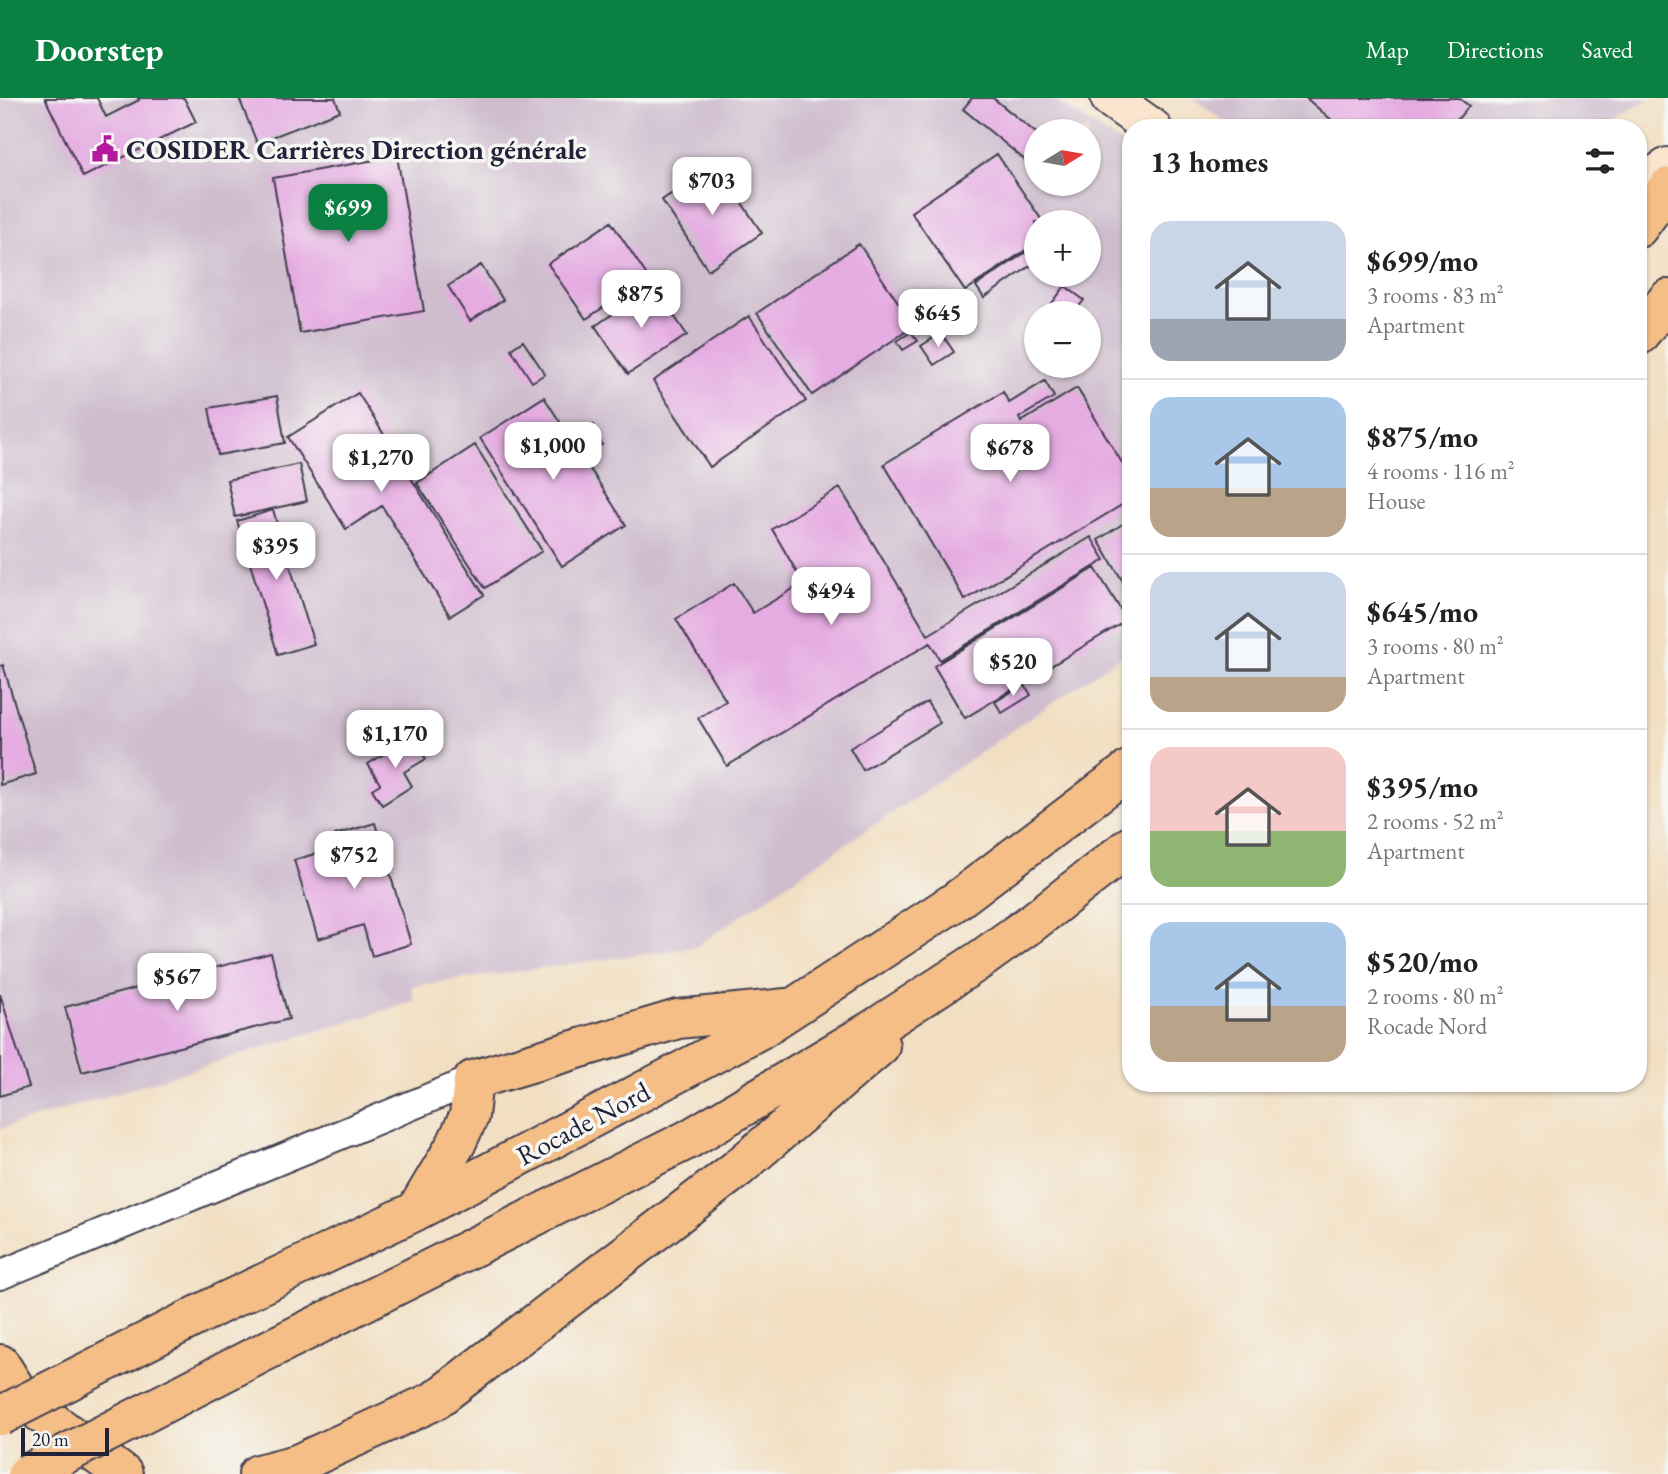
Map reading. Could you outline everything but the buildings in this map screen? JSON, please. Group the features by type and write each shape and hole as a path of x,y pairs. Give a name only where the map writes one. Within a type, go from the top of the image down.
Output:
{"highway":[{"path":"1647,216 1668,187"},
{"path":"1647,325 1668,299"},
{"name":"Rocade Nord","path":"0,1416 222,1303 416,1211 759,1030 956,901 1122,775"},
{"path":"27,1474 689,1139 872,1030 980,960 1122,852"},
{"path":"258,1474 297,1464 434,1401 737,1169 980,960"},
{"path":"416,1211 456,1144 469,1116 474,1080 678,1019 794,1007"},
{"path":"0,1364 22,1399 123,1474"}],"street":[{"path":"1110,98 1139,119"},
{"path":"1647,181 1668,167"},
{"path":"0,1275 474,1080"}],"shaded area":[{"path":"0,98 1051,98 1084,119 1024,119 1024,196 1101,196 1101,130 1122,144 1122,655 695,947 411,986 415,1001 0,1129"},
{"path":"1193,98 1650,98 1615,119 1222,119"}],"place":[{"name":"COSIDER Carrières Direction générale","path":"105,149"}]}
